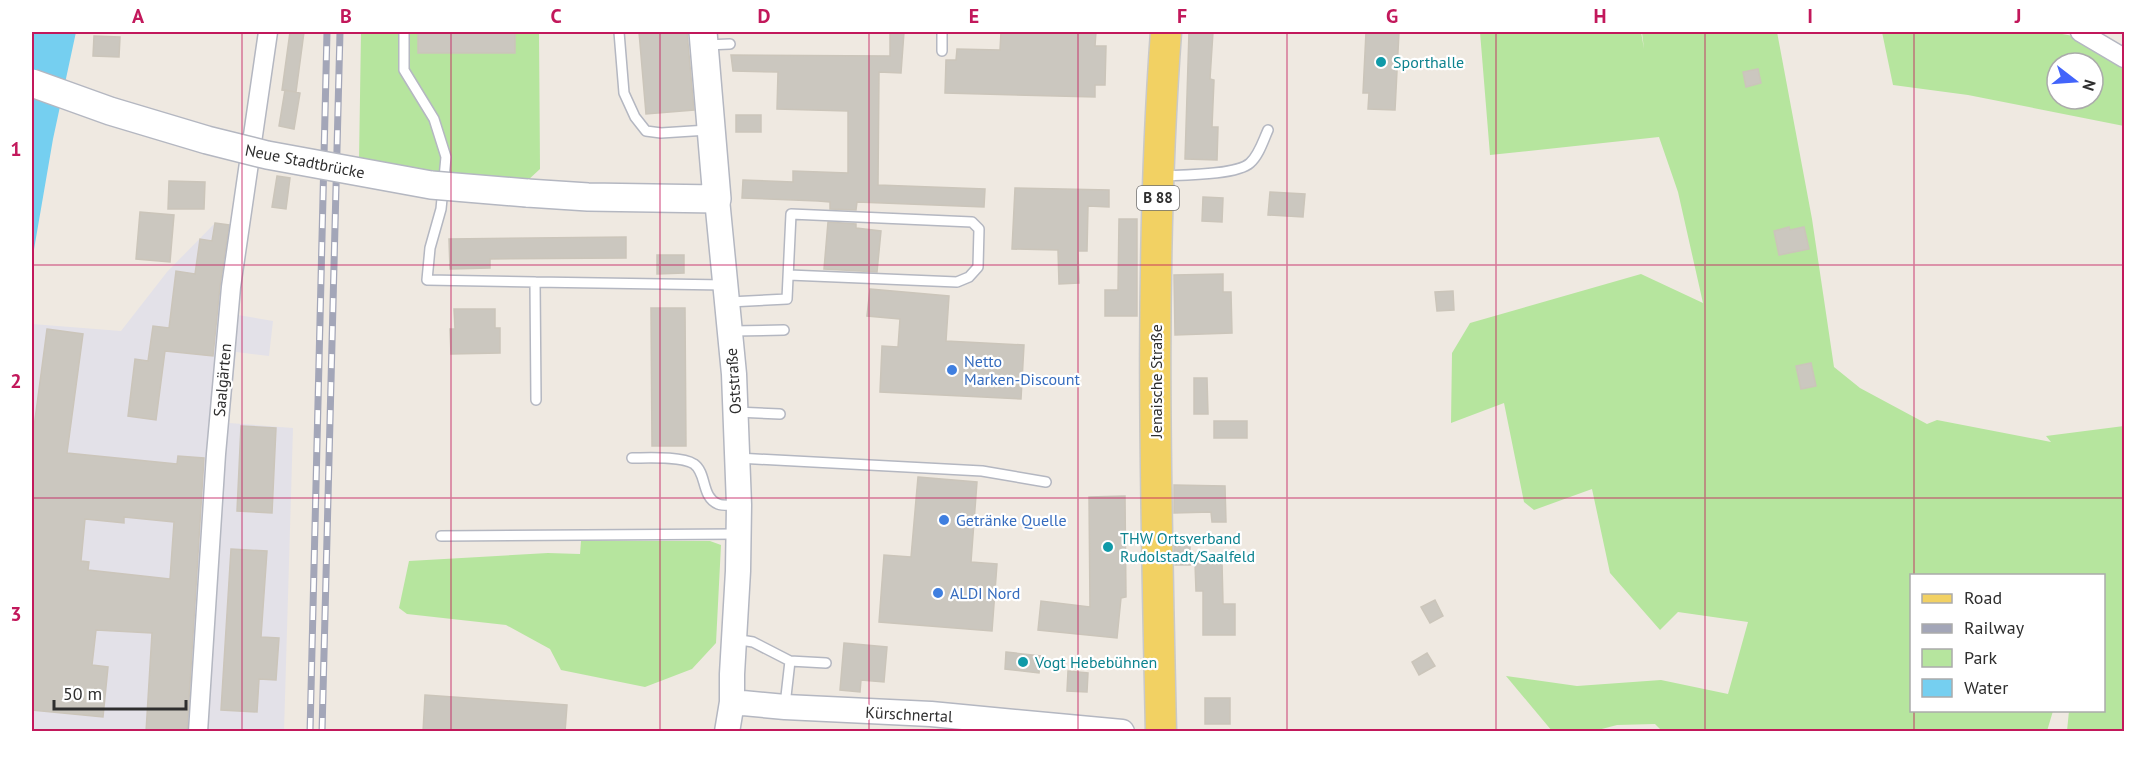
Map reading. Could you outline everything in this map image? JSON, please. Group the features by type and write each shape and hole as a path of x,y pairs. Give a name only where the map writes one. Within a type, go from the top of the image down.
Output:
{"main road":[{"name":"Jenaische Straße","path":"1161,732 1155,375 1158,177 1166,32"},
{"name":"Oststraße","path":"712,40 711,130 717,199"},
{"name":"Neue Stadtbrücke","path":"32,83 110,111 207,140 267,155 431,185 588,197 717,199"}],"street":[{"name":"Saalgärten","path":"198,732 223,364 231,286 268,32"},
{"path":"2080,32 2124,58"},
{"name":"Oststraße","path":"717,199 734,374 739,505 732,702 727,732"},
{"name":"Kürschnertal","path":"732,702 785,708 1122,732"}],"lane":[{"path":"404,32 404,70 434,119 447,157 441,209 430,248 427,280 535,282 787,299 791,214 972,222 979,229 978,267 969,277 957,282 789,275"},
{"path":"620,32 624,93 635,117 646,131 661,133 711,130"},
{"path":"942,32 942,51"},
{"path":"1158,177 1237,170 1249,164 1257,154 1268,130"},
{"path":"535,282 536,400"},
{"path":"729,331 784,330"},
{"path":"736,412 780,414"},
{"path":"632,458 676,459 693,463 699,469 708,495 718,504 739,505"},
{"path":"738,458 982,471 1046,482"},
{"path":"441,536 738,534"},
{"path":"734,639 753,642 790,661 826,663"},
{"path":"785,708 790,661"}],"shaded area":[{"path":"215,223 232,225 220,312 273,321 269,356 236,352 229,423 293,428 284,731 32,731 32,324 121,331 167,272"}],"green space":[{"path":"361,32 539,32 540,169 527,181 424,171 359,161"},
{"path":"1480,32 1641,32 1644,49 1642,32 1777,32 1812,219 1834,367 1860,388 1927,424 1937,420 2051,442 2046,436 2124,426 2124,731 2067,731 2069,712 2105,712 2105,574 1910,574 1910,712 2053,712 2047,731 1663,732 1655,724 1617,725 1594,731 1552,731 1506,676 1577,686 1661,680 1728,694 1748,622 1678,612 1660,630 1610,573 1592,489 1534,510 1524,502 1504,403 1451,423 1452,353 1470,323 1641,274 1703,303 1678,192 1659,137 1490,155"},
{"path":"1882,32 2051,32 2079,37 2103,51 2045,51 2045,110 1968,95 1893,85"},
{"path":"2105,52 2124,63 2124,126 2049,111 2105,111"},
{"path":"581,541 710,541 721,545 716,643 692,669 645,687 561,670 550,649 506,625 407,614 399,608 409,561 548,553 580,554"}],"water":[{"path":"32,32 76,32 53,139 32,261"}],"building":[{"path":"290,32 304,32 296,92 282,90"},
{"path":"418,32 515,32 515,53 418,53"},
{"path":"639,32 687,32 694,110 646,114"},
{"path":"890,32 904,32 901,73 879,72 878,185 985,189 984,207 857,202 856,210 830,209 830,202 742,198 743,180 793,182 793,171 848,173 848,111 777,109 778,72 733,71 731,55 890,56"},
{"path":"1001,32 1096,32 1095,46 1106,46 1105,85 1095,85 1095,97 945,93 946,60 956,60 957,49 1000,50"},
{"path":"1189,32 1213,32 1210,79 1214,80 1212,127 1218,127 1217,160 1185,159"},
{"name":"Sporthalle","path":"1366,32 1399,32 1395,110 1368,109 1369,93 1363,93"},
{"path":"94,36 120,37 119,57 93,56"},
{"path":"1758,69 1761,83 1746,87 1743,72"},
{"path":"285,90 300,93 294,129 279,126"},
{"path":"736,115 761,115 761,132 736,132"},
{"path":"277,176 290,178 286,209 272,207"},
{"path":"169,181 205,182 204,209 168,209"},
{"path":"1015,188 1109,190 1109,207 1088,206 1087,251 1078,251 1079,283 1059,284 1058,250 1012,249"},
{"path":"1270,192 1305,194 1303,217 1268,215"},
{"path":"1203,197 1223,198 1222,222 1202,221"},
{"path":"140,212 174,215 170,262 136,259"},
{"path":"1119,219 1137,219 1137,316 1105,316 1105,290 1118,290"},
{"path":"828,222 856,224 856,228 881,231 877,272 824,269"},
{"path":"215,223 229,225 213,356 165,351 156,420 128,416 135,359 148,361 153,326 169,328 176,271 195,274 200,239 212,241"},
{"path":"1789,227 1790,230 1804,227 1809,249 1779,255 1774,231"},
{"path":"626,237 626,258 490,259 490,268 450,269 449,239"},
{"path":"657,255 684,255 684,273 657,274"},
{"path":"1223,274 1223,292 1231,292 1232,333 1175,335 1174,275"},
{"name":"Netto Marken-Discount","path":"870,289 949,296 946,341 1024,345 1021,399 880,392 882,346 898,347 900,319 867,316"},
{"path":"1453,291 1454,310 1437,311 1435,292"},
{"path":"651,308 685,308 686,446 652,446"},
{"path":"454,309 495,309 495,328 500,328 500,353 451,354 450,329 455,329"},
{"path":"47,329 83,334 67,453 177,464 178,456 204,458 187,732 146,732 152,633 96,630 92,665 108,667 103,717 32,710 32,442","holes":["124,517 174,522 170,579 88,570 89,562 81,561 85,519 124,523"]},
{"path":"1811,363 1816,386 1801,389 1796,366"},
{"path":"1194,378 1207,378 1208,414 1194,414"},
{"path":"1214,421 1247,421 1247,438 1214,438"},
{"path":"241,426 276,428 272,513 237,511"},
{"name":"ALDI Nord","path":"918,477 977,482 971,562 997,564 992,631 879,622 884,555 911,557"},
{"path":"1174,485 1225,486 1226,522 1212,522 1211,512 1174,513"},
{"path":"1125,496 1126,597 1121,598 1117,638 1038,630 1041,601 1090,607 1089,497"},
{"path":"1174,546 1190,546 1190,565 1175,565"},
{"path":"231,549 267,551 261,637 279,638 276,680 259,679 257,712 221,710"},
{"path":"1222,562 1223,604 1235,604 1235,635 1203,635 1203,591 1196,591 1195,563"},
{"path":"1435,600 1443,616 1430,623 1421,607"},
{"path":"844,643 887,647 884,682 861,680 860,692 840,690"},
{"name":"Vogt Hebebühnen","path":"1006,652 1041,656 1039,673 1005,669"},
{"path":"1427,653 1435,666 1419,675 1412,662"},
{"path":"1068,671 1088,673 1087,692 1067,691"},
{"path":"425,695 567,705 565,732 423,732"},
{"path":"1205,698 1230,698 1230,724 1205,724"}],"railway":[{"path":"310,732 327,32"},
{"path":"322,732 340,32"}],"place":[{"name":"Sporthalle","path":"1381,62"},
{"name":"Netto Marken-Discount","path":"952,370"},
{"name":"Getränke Quelle","path":"944,520"},
{"name":"THW Ortsverband Rudolstadt/Saalfeld","path":"1108,547"},
{"name":"ALDI Nord","path":"938,593"},
{"name":"Vogt Hebebühnen","path":"1023,662"}]}
